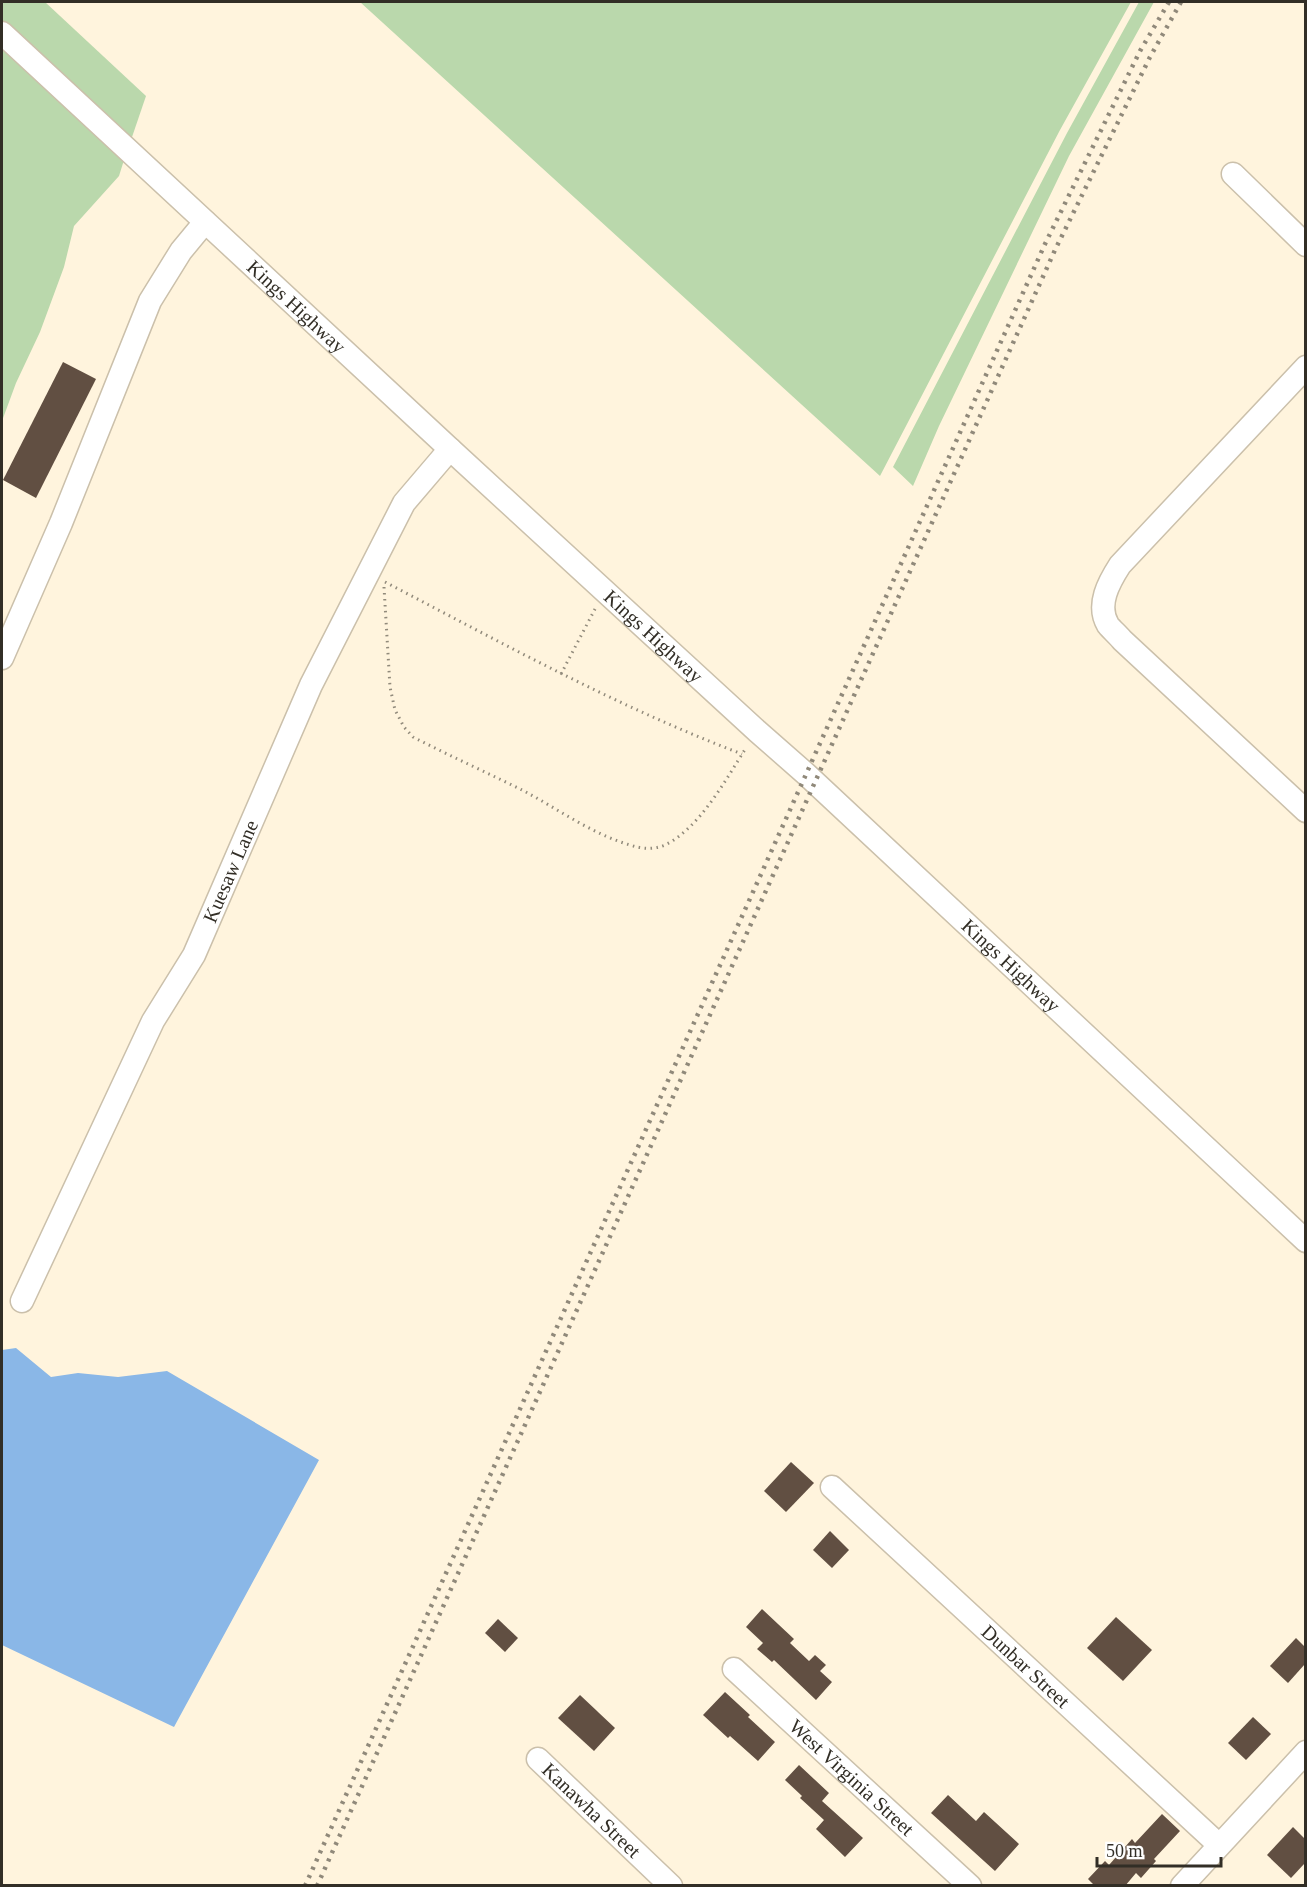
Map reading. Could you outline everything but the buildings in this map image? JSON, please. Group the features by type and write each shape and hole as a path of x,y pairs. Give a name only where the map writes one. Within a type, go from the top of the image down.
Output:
{"street":[{"name":"Kings Highway","path":"2,33 450,449 814,782 1305,1241"},
{"path":"1233,174 1305,245"},
{"path":"2,658 61,523 150,301 181,251 205,222"},
{"path":"1305,367 1120,565 1104,597 1104,612 1108,625 1122,640 1305,812"},
{"name":"Kuesaw Lane","path":"22,1300 153,1021 194,955 311,685 404,503 450,449"},
{"name":"Dunbar Street","path":"832,1487 1219,1845"},
{"name":"West Virginia Street","path":"734,1669 970,1886"},
{"path":"1182,1886 1305,1752"},
{"name":"Kanawha Street","path":"538,1759 671,1886"}],"path":[{"path":"742,754 690,734 561,674 383,581 390,687 395,710 404,727 413,737 524,792 592,829 628,845 649,849 664,845 681,835 698,817 742,754 757,731"},
{"path":"561,674 604,591"}],"green space":[{"path":"2,2 45,2 146,96 131,140 2,20"},
{"path":"360,2 1131,2 1060,130 880,476"},
{"path":"1139,2 1154,2 1069,156 939,426 913,486 893,467 1067,133"},
{"path":"2,46 124,160 119,176 74,226 64,267 40,332 16,383 2,421"}],"water":[{"path":"16,1348 51,1377 78,1373 118,1377 167,1371 319,1460 174,1727 2,1645 2,1350"}],"railway":[{"path":"305,1886 1045,244 1140,51 1169,2"},
{"path":"317,1886 1055,250 1150,57 1181,2"}]}
